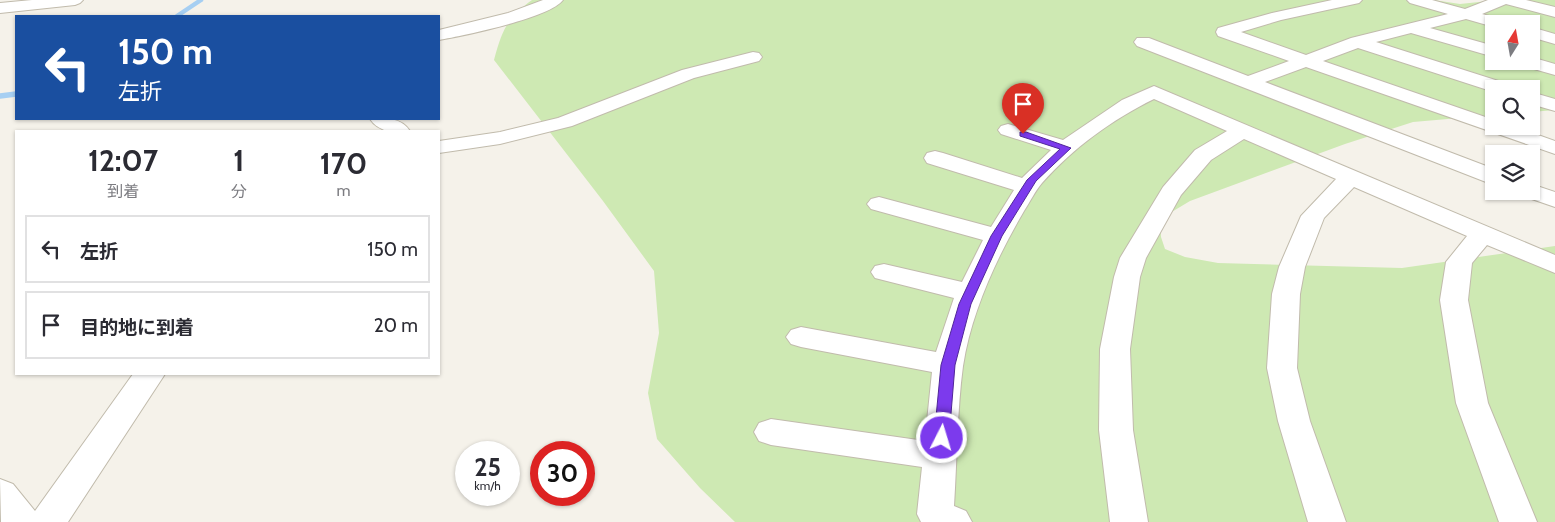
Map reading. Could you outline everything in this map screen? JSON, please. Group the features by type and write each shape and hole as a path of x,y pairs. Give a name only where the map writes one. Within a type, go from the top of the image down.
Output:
{"street":[{"path":"0,8 75,0"},
{"path":"440,35 535,9 555,0"},
{"path":"1354,0 1278,16 1224,32 1555,148"},
{"path":"1415,0 1485,19"},
{"path":"1249,82 1357,42 1467,14 1502,0"},
{"path":"1508,0 1555,12"},
{"path":"1413,28 1485,49"},
{"path":"1540,35 1555,39"},
{"path":"1143,42 1485,174"},
{"path":"1357,42 1485,83"},
{"path":"440,147 500,138 565,122 688,74 753,57"},
{"path":"1540,65 1555,70"},
{"path":"952,522 935,514 948,365 965,304 970,293 997,236 1032,180 1066,148 1102,122 1130,104 1154,92 1555,265"},
{"path":"1540,101 1555,105"},
{"path":"382,120 398,130"},
{"path":"1008,130 1066,148"},
{"path":"1129,522 1116,430 1115,349 1127,277 1133,258 1171,192 1203,155 1242,131"},
{"path":"935,158 1028,187"},
{"path":"1327,522 1294,421 1282,368 1286,294 1292,266 1312,216 1350,177"},
{"path":"1540,194 1555,200"},
{"path":"879,204 997,236"},
{"path":"1482,234 1458,262 1454,300 1472,404 1518,522"},
{"path":"884,272 970,293"},
{"path":"801,337 948,365"},
{"path":"48,522 148,375"},
{"path":"771,432 940,456"},
{"path":"0,494 22,522"}],"green space":[{"path":"532,0 1434,0 1460,4 1498,0 1555,0 1555,110 1540,111 1540,80 1485,80 1485,116 1413,122 1345,144 1190,201 1160,219 1161,237 1165,249 1185,257 1218,263 1402,268 1555,246 1555,522 735,522 700,488 657,439 648,393 659,333 654,271 603,201 494,60 506,26 516,13"}],"waterway":[{"path":"178,15 201,0"},
{"path":"0,96 15,94"}],"route":[{"path":"942,438 948,365 965,304 997,236 1032,180 1066,148 1023,134"}]}
